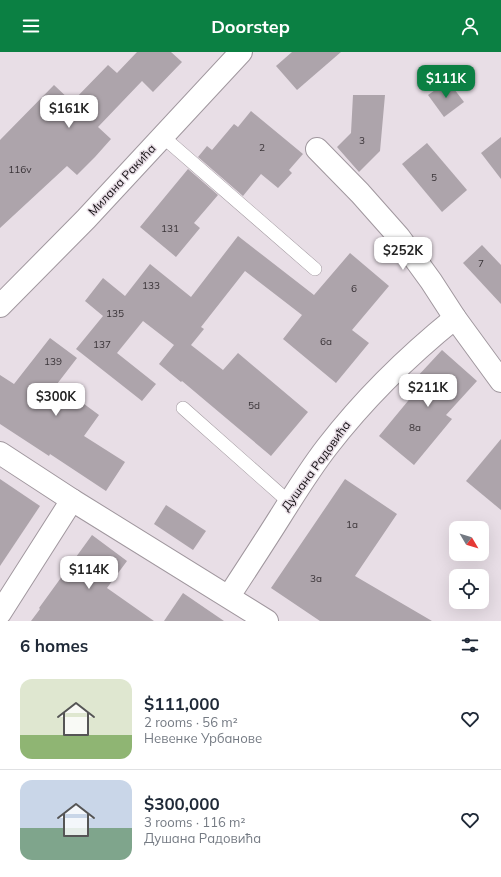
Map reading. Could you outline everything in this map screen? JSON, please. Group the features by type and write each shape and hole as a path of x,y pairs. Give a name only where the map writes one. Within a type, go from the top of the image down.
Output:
{"street":[{"name":"Милана Ракића","path":"0,306 86,219 241,52"},
{"path":"318,148 399,237 432,281 455,318 501,381"},
{"name":"Душана Радовића","path":"229,596 289,502 326,448 349,419 416,350 455,318"},
{"path":"0,453 72,500 229,596 267,621"},
{"path":"0,613 72,500"}],"lane":[{"path":"162,136 315,268"},
{"path":"183,408 289,502"}],"building":[{"path":"137,52 171,52 182,62 153,92 142,81 98,127 111,139 95,157 77,175 67,166 0,228 0,140 54,85 72,102 108,65 117,73"},
{"path":"292,52 341,52 297,90 276,66"},
{"path":"448,81 464,102 444,117 428,95"},
{"path":"353,95 385,95 380,151 359,172 337,147 351,133"},
{"path":"251,111 303,154 289,170 292,173 278,188 261,174 243,196 198,157 207,146 212,150 234,124 238,127"},
{"path":"501,137 501,179 481,153"},
{"path":"427,143 467,190 442,212 402,164"},
{"path":"188,169 218,195 194,223 200,228 176,257 140,227"},
{"path":"238,236 314,295 350,253 389,286 352,330 369,343 336,383 283,339 302,315 245,271 201,327 204,329 191,345 223,370 238,353 308,412 271,456 182,381 181,382 159,364 174,345 143,321 117,353 156,384 142,401 76,349 103,316 85,301 103,278 125,296 150,264 191,297"},
{"path":"482,245 501,265 501,304 463,263"},
{"path":"50,338 77,358 57,384 99,415 84,436 125,462 106,491 50,454 49,456 0,424 0,375 14,384"},
{"path":"442,350 477,381 446,415 452,419 414,465 379,436 422,384 416,378"},
{"path":"501,439 501,510 466,481"},
{"path":"0,479 40,506 0,566"},
{"path":"345,479 397,514 355,576 432,621 320,621 271,588"},
{"path":"166,505 206,531 193,550 154,524"},
{"path":"92,535 127,561 107,588 154,621 31,621"},
{"path":"183,593 224,621 164,621"}]}
